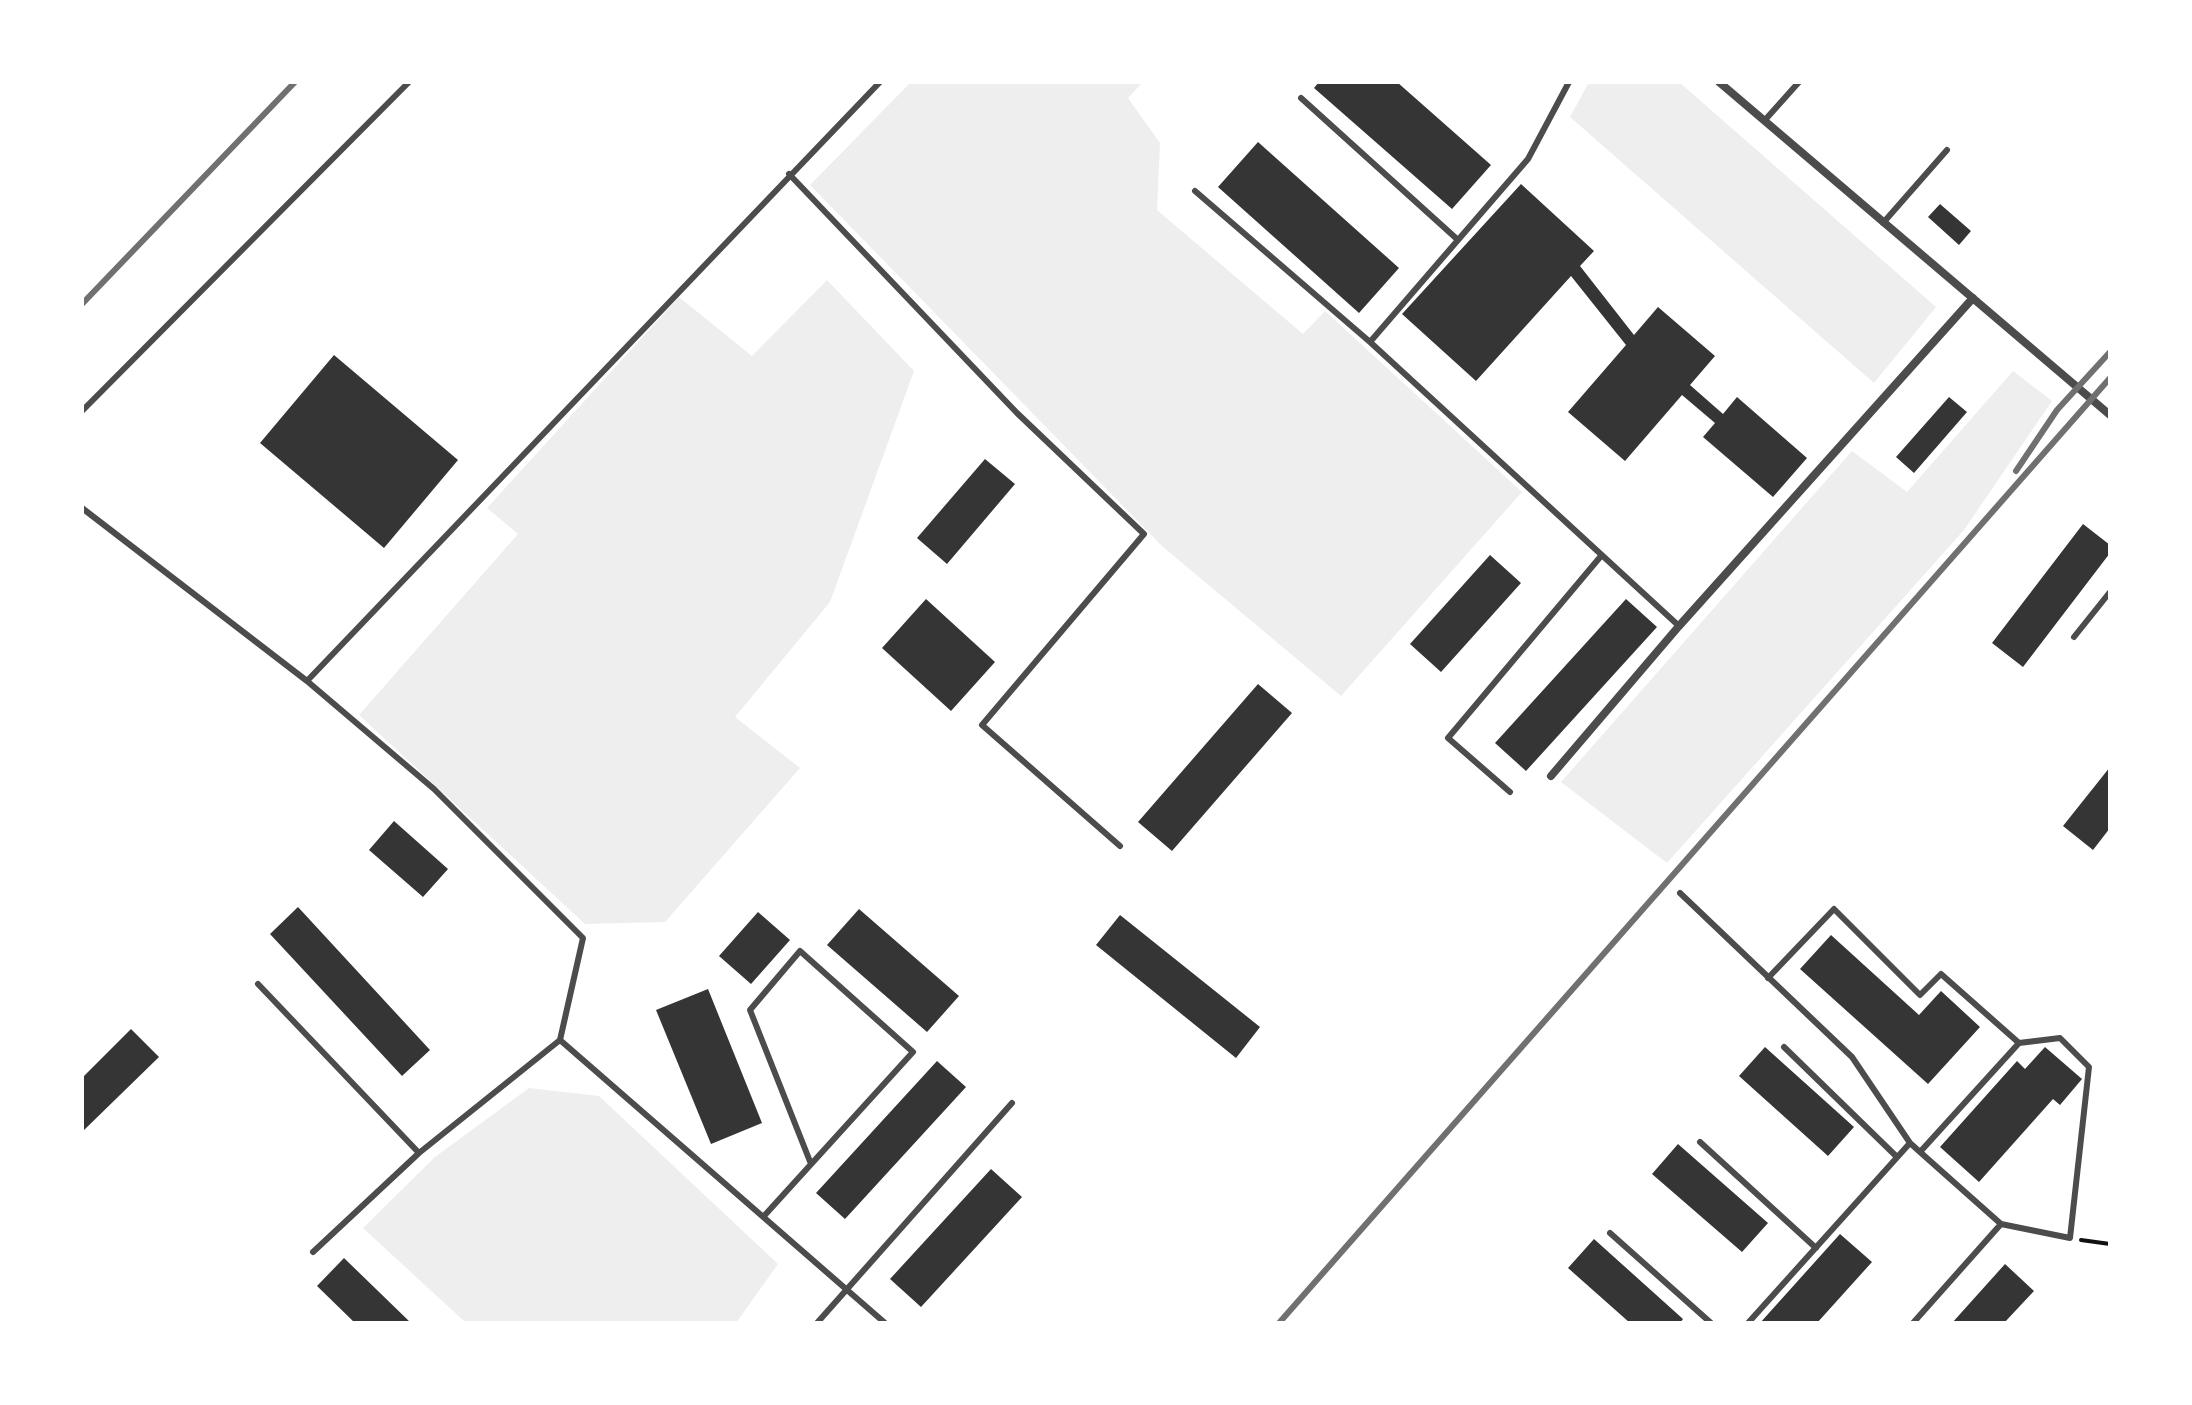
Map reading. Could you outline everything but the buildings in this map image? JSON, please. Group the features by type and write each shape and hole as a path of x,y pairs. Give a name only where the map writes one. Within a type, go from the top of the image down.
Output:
{"street":[{"path":"1719,82 2110,415"},
{"path":"1551,776 1679,626 1973,298"}],"lane":[{"path":"82,411 409,82"},
{"path":"307,681 880,82"},
{"path":"1370,342 1528,159 1569,82"},
{"path":"1765,120 1799,82"},
{"path":"1301,98 1458,240"},
{"path":"1883,223 1947,150"},
{"path":"789,174 1017,413 1144,534 982,725 1120,846"},
{"path":"1195,191 1370,342 1679,626"},
{"path":"82,508 307,681 434,789 583,938 560,1040 419,1153 313,1252"},
{"path":"1510,792 1448,738 1601,556"},
{"path":"2074,637 2110,592"},
{"path":"1680,893 1852,1057 1910,1143 1920,1152 2001,1224 2070,1238 2089,1067 2060,1038 2019,1043 1920,1152"},
{"path":"1768,978 1834,909 1920,995 1941,974 2019,1043"},
{"path":"764,1216 913,1052 800,951 750,1010 811,1164"},
{"path":"258,984 419,1153"},
{"path":"560,1040 885,1323"},
{"path":"1784,1047 1897,1157"},
{"path":"817,1323 1012,1103"},
{"path":"1700,1142 1816,1248"},
{"path":"1748,1323 1910,1143"},
{"path":"1913,1323 2001,1224"},
{"path":"1610,1233 1711,1323"}],"path":[{"path":"2070,1238 2110,1244"}],"shaded area":[{"path":"911,82 1143,82 1128,98 1160,143 1157,210 1303,334 1325,311 1522,492 1341,696 1162,546 810,185"},
{"path":"1589,82 1679,82 1936,307 1874,383 1570,117"},
{"path":"827,280 914,371 830,602 735,717 800,768 665,922 585,924 359,715 518,534 487,508 679,297 752,356"},
{"path":"2013,371 2052,401 1964,530 1667,863 1561,782 1852,451 1907,492"},
{"path":"529,1088 599,1096 778,1264 736,1323 466,1323 363,1228 435,1157"}],"railway":[{"path":"82,304 295,82"},
{"path":"2016,471 2057,410 2110,352"},
{"path":"1279,1323 2110,378"}]}
